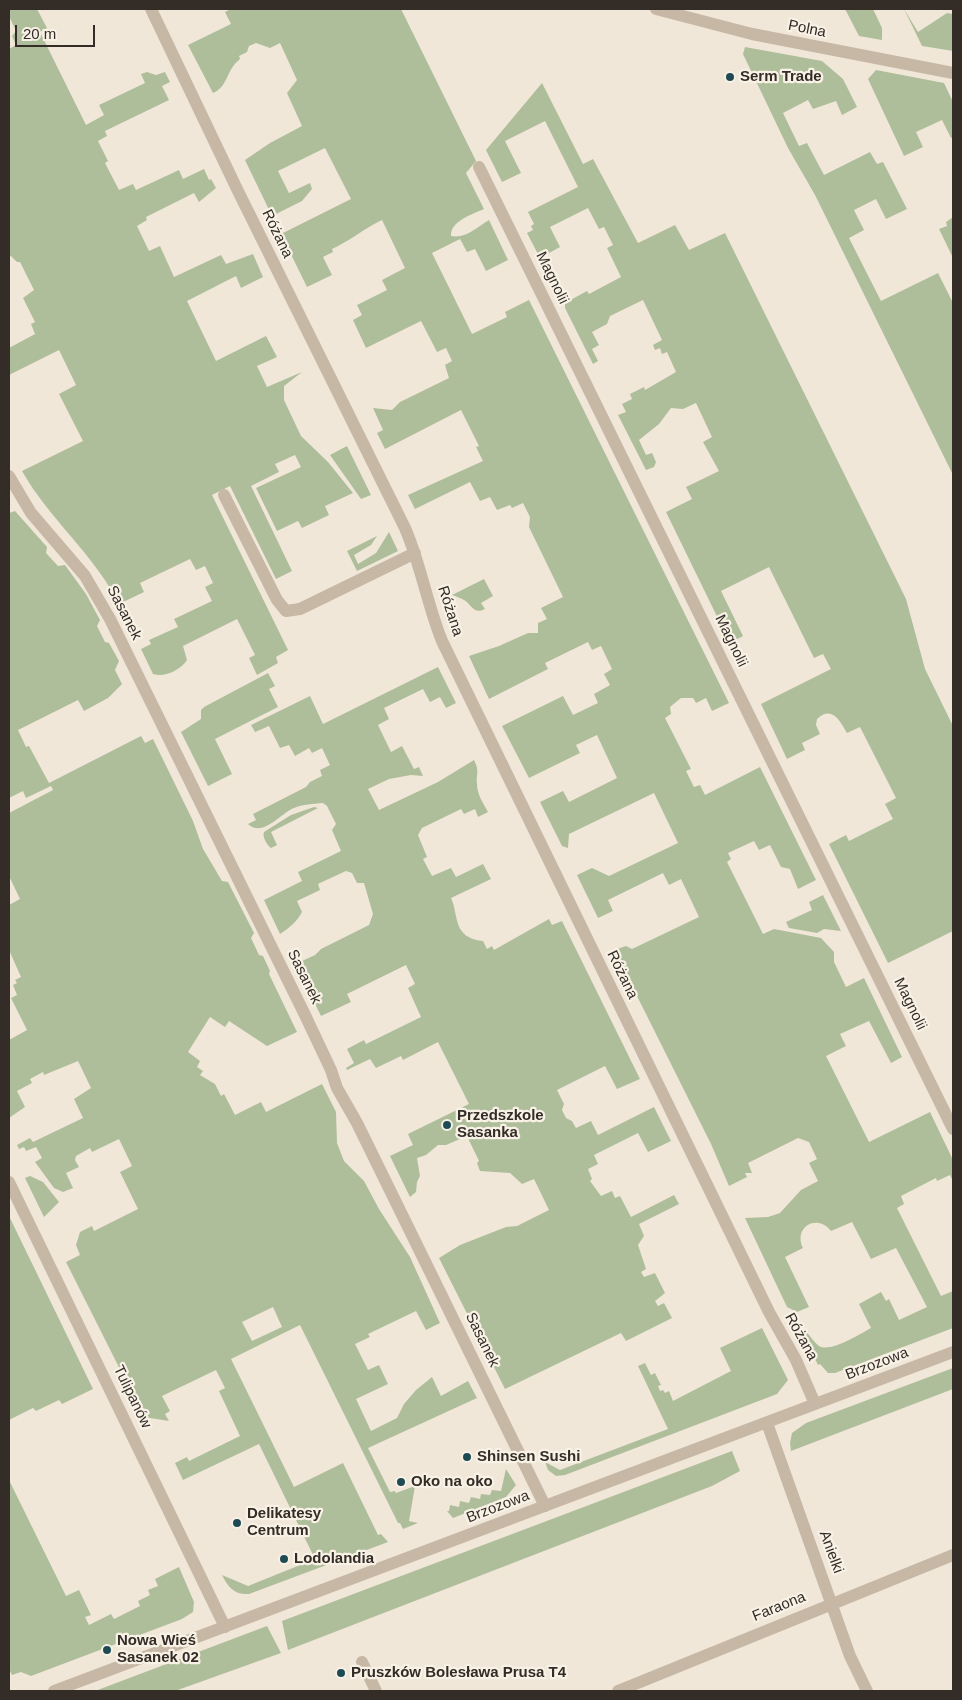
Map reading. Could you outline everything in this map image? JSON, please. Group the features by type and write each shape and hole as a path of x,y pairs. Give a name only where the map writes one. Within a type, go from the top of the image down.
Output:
{"street":[{"name":"Różana","path":"151,9 415,553 432,615 442,641 769,1312 803,1374 815,1404"},
{"name":"Polna","path":"656,9 752,34 953,72"},
{"name":"Magnolii","path":"479,167 953,1129"},
{"name":"Sasanek","path":"9,476 31,513 85,576 106,612 305,1015 337,1088 361,1132 545,1506"},
{"path":"224,495 277,600 286,611 300,609 415,553"},
{"name":"Tulipanów","path":"9,1182 225,1627"},
{"name":"Brzozowa","path":"54,1691 767,1424 953,1352"},
{"name":"Anielki","path":"767,1424 850,1656 867,1691"},
{"name":"Faraona","path":"618,1691 953,1555"},
{"path":"362,1662 376,1691"}],"green space":[{"path":"9,9 37,9 47,28 40,32 86,125 104,115 99,105 145,83 141,74 147,72 156,75 165,72 170,82 162,86 169,100 105,131 107,136 98,141 108,161 105,163 119,190 133,184 136,190 179,170 183,179 204,169 209,180 211,179 216,188 199,202 194,193 146,217 147,220 137,226 149,251 160,246 174,277 221,255 226,264 253,254 263,277 241,288 236,276 187,301 216,361 266,336 277,357 257,366 267,387 302,372 284,386 284,400 301,436 328,462 353,493 325,506 329,515 302,528 298,521 277,531 256,488 301,467 295,455 275,464 279,472 251,486 292,571 276,579 230,486 212,495 288,650 276,657 278,663 257,675 249,658 255,655 237,619 183,646 187,660 177,670 162,675 153,674 141,649 151,644 149,640 178,627 174,619 212,601 205,587 213,583 205,566 196,570 190,559 140,583 144,592 119,604 97,569 45,505 22,471 83,441 59,394 76,385 59,350 9,375 9,348 35,334 31,324 35,322 23,298 34,290 20,262 17,262 11,256 9,257 9,49 16,45 12,36 16,31 9,16"},
{"path":"231,9 401,9 476,161 466,173 484,209 458,222 454,226 451,236 462,236 489,220 508,260 486,271 475,249 467,252 460,239 432,253 472,334 507,317 505,312 529,300 729,703 712,711 706,698 696,703 693,698 681,698 670,707 671,714 665,718 691,769 686,771 694,787 700,785 705,795 760,767 816,880 798,889 790,869 781,867 770,845 759,850 754,841 728,853 731,859 727,862 763,934 774,929 821,938 834,952 834,962 846,987 864,978 902,1057 891,1063 869,1021 840,1034 846,1046 826,1056 869,1142 930,1112 953,1160 953,1181 950,1175 937,1181 936,1178 901,1196 904,1204 897,1208 941,1296 953,1291 953,1328 835,1373 828,1373 820,1364 818,1365 805,1339 806,1331 819,1346 824,1347 837,1345 853,1338 871,1328 859,1304 881,1292 886,1301 889,1299 899,1320 927,1307 896,1248 871,1259 852,1222 831,1231 819,1223 808,1225 804,1229 801,1234 803,1248 785,1257 809,1307 797,1312 787,1307 745,1218 768,1217 780,1213 801,1190 818,1181 809,1163 817,1159 809,1142 798,1138 748,1163 752,1173 745,1173 747,1177 729,1186 711,1144 614,950 626,946 632,949 699,917 681,879 669,885 663,873 608,900 613,911 598,918 577,875 592,868 609,876 678,843 654,793 569,834 568,848 562,846 540,802 563,791 569,802 617,778 597,735 576,745 580,753 529,778 502,726 563,696 573,715 598,703 594,694 610,685 604,674 612,669 601,646 592,650 588,642 545,663 548,669 489,699 469,656 499,646 528,633 538,633 538,623 547,619 541,608 563,597 529,527 530,517 523,503 512,508 510,505 497,510 490,497 480,501 470,482 415,509 408,495 483,461 476,447 479,446 461,410 385,449 377,433 383,430 373,408 392,410 400,402 449,378 445,365 452,361 446,348 437,352 421,321 366,348 353,320 362,315 357,305 387,290 382,280 405,268 382,220 332,249 333,252 323,257 332,275 307,287 281,234 351,199 325,148 278,171 289,193 310,183 312,189 302,201 272,216 245,160 270,143 302,126 287,93 297,80 280,43 270,48 256,43 249,46 247,52 239,56 240,59 235,63 222,87 213,93 188,45 231,24 225,12"},
{"path":"845,9 873,9 882,28 882,40 859,36"},
{"path":"904,9 918,32 947,13 953,14 953,51 922,46"},
{"path":"745,47 822,61 843,79 857,107 842,115 836,101 813,109 808,100 783,113 799,146 807,143 824,175 870,152 877,164 883,162 907,209 886,219 876,199 854,210 864,230 849,238 881,301 938,273 953,303 953,475 815,195 788,148 743,54"},
{"path":"876,70 944,83 953,102 953,137 951,138 942,120 916,132 923,147 904,156 868,79"},
{"path":"542,83 583,164 593,159 638,243 675,225 689,250 725,233 906,599 925,669 953,726 953,931 888,963 829,844 846,835 849,841 893,819 885,804 896,798 860,727 847,733 835,716 831,714 822,715 817,719 816,725 820,734 802,743 805,750 787,759 761,704 831,669 823,654 814,658 769,567 721,591 743,636 730,643 666,512 692,499 686,487 719,471 703,442 712,437 696,403 683,409 671,408 659,424 639,440 646,455 652,453 656,462 654,467 646,470 618,415 626,412 622,404 632,399 630,394 644,387 645,390 676,372 667,352 662,354 660,348 655,350 653,345 662,340 643,300 610,316 607,324 592,332 599,345 592,349 598,361 593,364 565,308 565,303 587,291 589,294 621,277 607,248 613,245 604,227 599,229 588,208 550,227 560,247 540,258 527,233 533,230 531,226 534,224 528,212 578,187 545,121 505,141 521,173 502,182 486,150"},
{"path":"953,217 953,258 939,229 947,226 946,222"},
{"path":"347,446 371,495 361,499 330,455"},
{"path":"15,511 47,547 46,553 58,566 65,565 86,594 100,620 97,626 105,642 109,643 119,661 115,670 122,684 108,698 84,711 78,700 18,730 26,747 29,746 49,783 141,736 145,743 153,739 193,821 203,849 222,881 228,882 254,933 251,938 259,955 263,956 270,971 269,974 297,1032 267,1046 229,1021 225,1027 210,1017 188,1052 200,1061 197,1067 203,1071 200,1075 215,1084 221,1096 224,1094 235,1115 261,1102 266,1112 322,1084 336,1112 337,1143 344,1161 364,1181 379,1209 410,1257 440,1323 426,1330 416,1311 368,1334 370,1337 355,1344 368,1370 379,1365 388,1384 356,1399 371,1431 397,1418 404,1404 416,1390 432,1377 441,1396 468,1381 477,1398 368,1448 390,1492 395,1491 396,1493 415,1486 409,1521 418,1523 403,1529 400,1523 398,1523 300,1325 231,1359 294,1487 343,1463 378,1535 381,1534 388,1542 249,1594 235,1592 222,1575 248,1586 315,1559 259,1444 183,1480 175,1463 187,1457 189,1461 240,1436 219,1391 225,1388 216,1370 162,1396 170,1411 165,1414 169,1421 144,1417 66,1262 80,1255 76,1245 80,1232 92,1226 94,1231 138,1209 120,1172 132,1166 119,1139 92,1152 90,1148 76,1156 75,1160 79,1167 66,1173 73,1188 63,1192 54,1188 35,1162 42,1158 36,1147 26,1151 24,1147 19,1149 17,1145 30,1138 33,1142 83,1118 74,1099 91,1088 78,1061 44,1075 43,1072 30,1079 32,1083 17,1091 25,1107 9,1118 9,1040 27,1030 11,998 17,995 13,985 17,983 15,980 21,977 9,950 9,905 20,899 9,876 9,813 53,790 51,786 26,798 23,791 9,798 9,513","holes":["273,1307 282,1327 252,1341 242,1322"]},
{"path":"389,532 398,551 357,571 347,551 377,536 371,545 354,555 358,564 376,553"},
{"path":"484,579 493,596 481,603 485,609 481,611 476,610 464,600 452,595"},
{"path":"438,667 456,703 446,708 440,697 430,702 423,689 384,708 389,719 378,725 391,752 402,746 414,769 419,767 423,776 411,775 389,779 368,789 379,810 438,782 474,760 477,770 478,791 488,812 478,817 475,809 464,814 461,809 422,828 418,835 427,857 423,859 432,876 451,868 456,877 483,864 491,879 451,898 461,931 473,939 483,941 487,949 492,946 494,950 549,919 552,925 562,921 640,1079 617,1089 605,1066 557,1090 564,1104 562,1110 566,1118 572,1121 576,1128 591,1121 598,1135 654,1107 671,1141 648,1152 638,1133 594,1155 598,1164 588,1169 592,1179 590,1181 601,1196 612,1191 615,1198 620,1196 631,1217 674,1195 679,1204 639,1224 644,1236 638,1245 646,1269 641,1272 644,1277 655,1273 665,1293 655,1301 658,1306 664,1303 672,1318 626,1341 621,1333 505,1389 439,1258 460,1245 506,1227 517,1226 549,1210 534,1179 522,1184 510,1173 480,1171 477,1163 479,1161 467,1136 446,1145 438,1145 426,1155 417,1158 420,1176 416,1192 410,1197 390,1156 413,1145 408,1134 469,1104 438,1042 403,1060 401,1056 376,1068 370,1059 347,1070 346,1068 354,1063 347,1049 364,1040 366,1044 421,1017 408,988 415,984 406,965 347,994 351,1002 321,1016 298,969 304,965 302,961 315,955 321,949 369,925 373,914 364,883 357,883 352,873 346,871 318,884 320,890 297,901 302,912 298,919 280,934 264,900 302,881 298,872 341,851 332,830 336,824 327,806 323,803 294,808 272,823 260,828 254,828 248,824 256,820 253,814 306,787 310,782 322,776 320,770 330,765 322,748 312,753 309,748 295,756 289,745 280,748 269,726 255,732 251,725 310,696 323,724"},
{"path":"268,673 275,686 269,689 278,707 215,739 232,774 208,786 181,732 201,719 201,710 204,707"},
{"path":"314,807 318,808 271,832 277,845 271,848 268,845 264,838 264,832 291,815"},
{"path":"823,895 841,931 824,929 817,933 789,928 786,922 812,910 809,902"},
{"path":"30,1176 43,1182 59,1202 44,1217 25,1178"},
{"path":"9,1216 93,1389 62,1404 59,1400 36,1411 33,1408 9,1420"},
{"path":"762,1328 788,1380 777,1394 565,1475 556,1476 548,1470 545,1462 560,1470 668,1429 638,1366 645,1363 651,1375 655,1373 661,1385 658,1386 660,1391 663,1390 665,1393 669,1391 673,1401 731,1371 720,1348"},
{"path":"953,1368 953,1389 791,1451 792,1433 806,1423"},
{"path":"732,1451 740,1471 712,1486 288,1650 282,1621"},
{"path":"506,1469 516,1485 506,1497 453,1518 447,1511 449,1511 450,1505 459,1507 460,1501 469,1503 471,1497 480,1499 481,1494 490,1495 492,1490 501,1491"},
{"path":"9,1480 66,1596 79,1590 91,1615 85,1617 89,1625 111,1614 114,1619 140,1606 138,1601 150,1595 148,1590 158,1586 155,1579 179,1567 194,1602 193,1612 182,1619 31,1676 21,1672 12,1675 9,1669"},
{"path":"267,1626 281,1653 175,1691 95,1691"}],"place":[{"name":"Serm Trade","path":"730,77"},
{"name":"Przedszkole Sasanka","path":"447,1125"},
{"name":"Shinsen Sushi","path":"467,1457"},
{"name":"Oko na oko","path":"401,1482"},
{"name":"Delikatesy Centrum","path":"237,1523"},
{"name":"Lodolandia","path":"284,1559"},
{"name":"Nowa Wieś Sasanek 02","path":"107,1650"},
{"name":"Pruszków Bolesława Prusa T4","path":"341,1673"}]}
